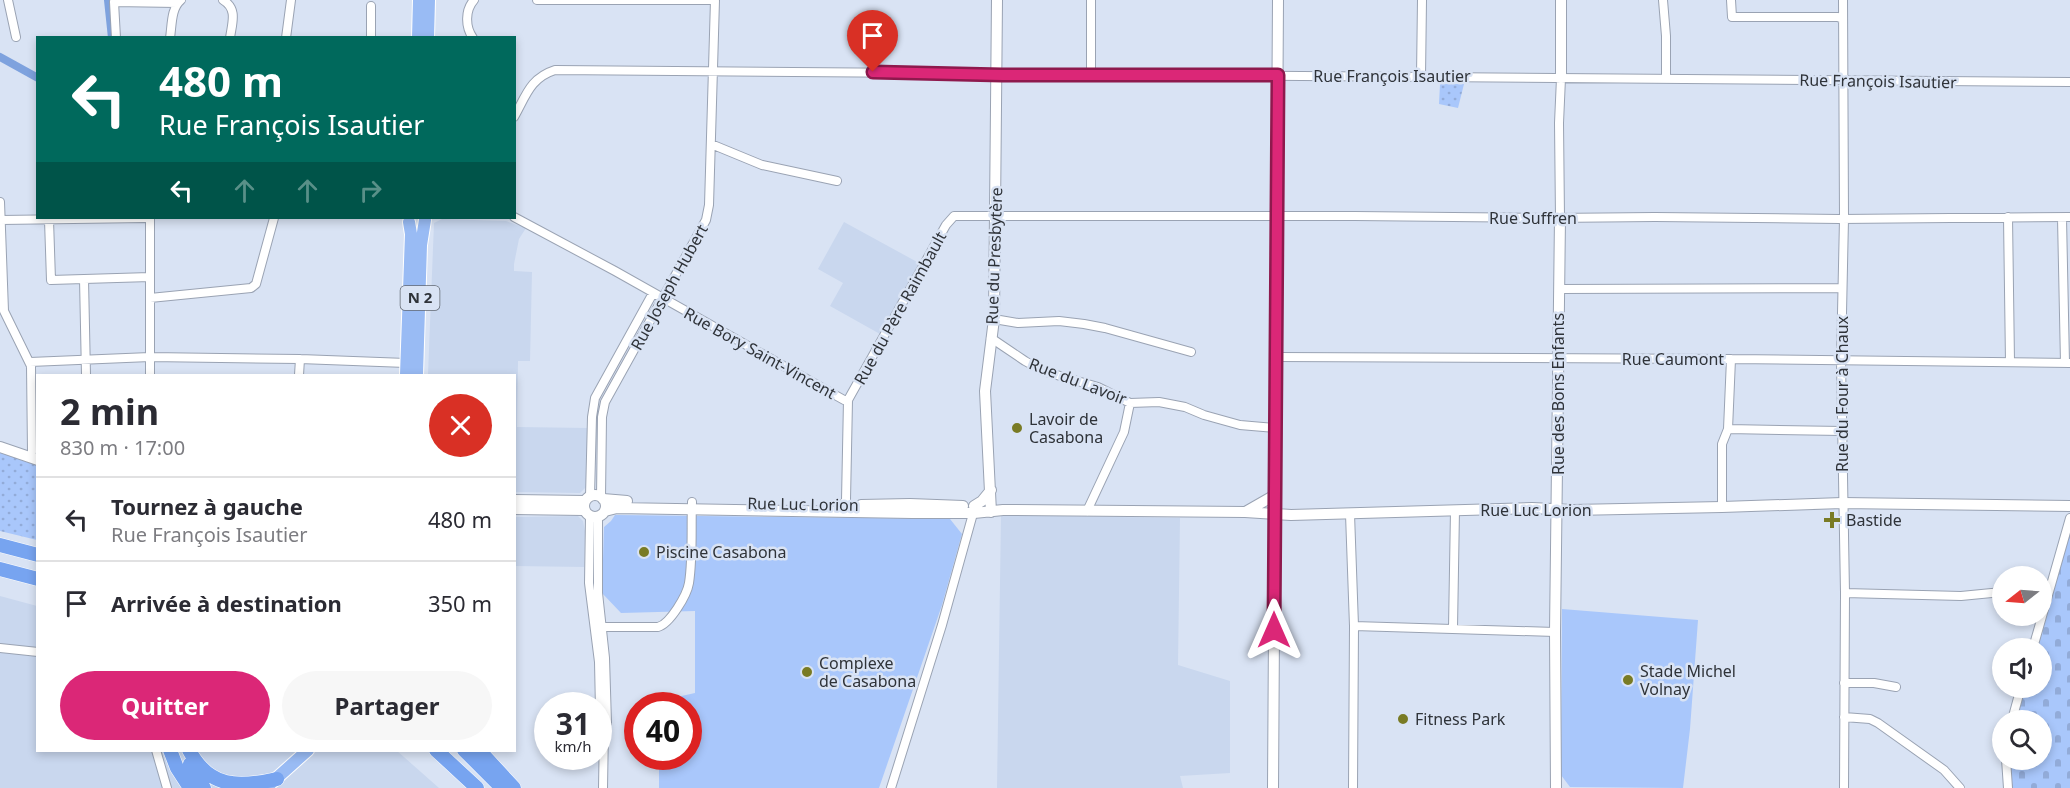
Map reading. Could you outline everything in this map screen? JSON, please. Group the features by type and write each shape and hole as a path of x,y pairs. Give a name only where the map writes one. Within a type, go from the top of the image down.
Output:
{"highway":[{"path":"0,545 36,554"},
{"path":"0,568 36,577"},
{"path":"171,752 177,768 190,788"},
{"path":"188,752 191,769 204,788"},
{"path":"189,752 202,771 217,781 249,786 274,783"},
{"path":"438,752 477,788"},
{"path":"466,752 502,788"},
{"path":"481,752 514,788"}],"main road":[{"path":"418,36 419,0"},
{"path":"428,36 429,0"},
{"name":"N 2","path":"407,220 419,224 426,219"},
{"name":"N 2","path":"417,374 422,245 426,219"},
{"name":"N 2","path":"406,369 411,234 407,220"},
{"path":"274,783 306,752"},
{"path":"265,788 297,770 312,752"}],"street":[{"path":"8,0 16,37"},
{"path":"223,0 230,4 234,12 230,36"},
{"path":"286,36 291,0"},
{"path":"472,36 468,31 467,21 468,8 474,0"},
{"path":"537,0 715,0"},
{"name":"Rue Joseph Hubert","path":"594,506 605,402 706,220 709,205 715,0"},
{"name":"Rue du Presbytère","path":"991,510 985,391 994,319 997,0"},
{"path":"1090,0 1091,75"},
{"path":"1273,788 1278,0"},
{"path":"1421,76 1422,0"},
{"name":"Rue des Bons Enfants","path":"1556,788 1555,632 1561,0"},
{"path":"1663,0 1666,79"},
{"path":"1731,0 1732,17 1838,16 1843,19"},
{"name":"Rue du Four à Chaux","path":"1843,0 1844,219 1841,360 1845,593 1844,788"},
{"path":"116,36 114,2 179,1 173,12 170,36"},
{"path":"371,6 371,36"},
{"name":"Rue François Isautier","path":"516,114 536,79 542,74 555,70 2070,82"},
{"path":"711,144 762,165 837,181"},
{"path":"0,202 2,306 5,317 30,362 34,458 0,447"},
{"name":"Rue du Père Raimbault","path":"839,507 846,498 848,400 946,225 954,216 996,216"},
{"name":"Rue Suffren","path":"996,216 2066,218"},
{"path":"2008,217 2010,362"},
{"name":"Rue Bory Saint-Vincent","path":"516,218 615,270 844,400 848,400"},
{"path":"2066,218 2067,363"},
{"path":"1,220 97,219"},
{"path":"150,219 150,374"},
{"path":"150,298 251,288 256,284 274,219"},
{"path":"49,220 51,280 150,277"},
{"path":"84,279 86,374"},
{"path":"1559,288 1842,288"},
{"name":"Rue Joseph Hubert","path":"594,506 592,417 595,398 653,293"},
{"path":"994,319 1018,323 1059,321 1084,324 1191,352"},
{"name":"Rue du Lavoir","path":"991,338 1025,362 1043,371 1098,387 1130,403 1159,402 1185,407 1240,425 1276,428"},
{"path":"30,362 150,357 300,359 375,362 406,369"},
{"name":"Rue Caumont","path":"1276,357 1731,358 2067,363"},
{"path":"1722,507 1722,444 1728,429 1731,358"},
{"path":"299,374 300,359"},
{"path":"1087,511 1124,432 1130,403"},
{"path":"1728,429 1842,431"},
{"path":"891,788 939,634 974,510 991,490"},
{"path":"1245,512 1275,495"},
{"name":"Rue Luc Lorion","path":"516,500 617,508 839,507 1275,514 1842,503 2070,506"},
{"path":"594,506 589,583 594,616 600,711 604,729 605,788"},
{"path":"594,506 598,593 606,670 605,788"},
{"name":"Rue Luc Lorion","path":"516,509 594,506"},
{"path":"594,616 598,625 602,627 664,626 670,620 689,586 692,506"},
{"path":"1453,628 1455,510"},
{"path":"1350,514 1354,627 1353,788"},
{"path":"2052,573 2070,518"},
{"path":"1845,593 1961,596 1992,593"},
{"path":"1354,627 1555,632"},
{"path":"0,648 36,652"},
{"path":"1844,683 1874,683 1896,687"},
{"path":"1844,717 1870,719 1878,723 1944,770 1960,788"},
{"path":"157,752 167,788"},
{"path":"2007,770 2008,788"}],"shaded area":[{"path":"442,219 506,221 526,228 519,239 514,264 514,271 532,272 530,361 518,361 517,427 588,428 586,487 580,493 516,492 516,374 428,374 434,223"},
{"path":"844,222 919,263 880,334 830,306 843,283 818,269"},
{"path":"1001,515 1180,518 1178,665 1230,681 1230,773 1180,776 1183,788 997,788"},
{"path":"578,516 583,521 585,531 584,567 516,566 516,517"},
{"path":"0,596 36,606 36,752 398,752 439,788 0,788"}],"green space":[{"path":"1440,84 1464,84 1458,108 1439,104"},
{"path":"0,452 36,465 36,540 0,531"},
{"name":"Complexe de Casabona","path":"615,515 950,519 962,534 942,605 879,788 659,788 659,770 702,770 702,692 695,692 695,611 621,613 602,593 604,527"},
{"path":"2070,531 2070,788 2011,788 2010,770 2052,770 2052,710 2017,710 2021,698 2052,698 2052,638 2039,638 2042,626 2052,626 2052,593"},
{"name":"Stade Michel Volnay","path":"1562,609 1698,620 1683,788 1570,787 1561,775"}],"waterway":[{"path":"108,0 112,36"},
{"path":"0,57 36,77"}],"place":[{"name":"Lavoir de Casabona","path":"1017,428"},
{"name":"Bastide","path":"1832,520"},
{"name":"Piscine Casabona","path":"644,552"},
{"name":"Complexe de Casabona","path":"807,672"},
{"name":"Stade Michel Volnay","path":"1628,680"},
{"name":"Fitness Park","path":"1403,719"}],"route":[{"path":"873,72 1002,75 1278,75 1274,630"}]}
